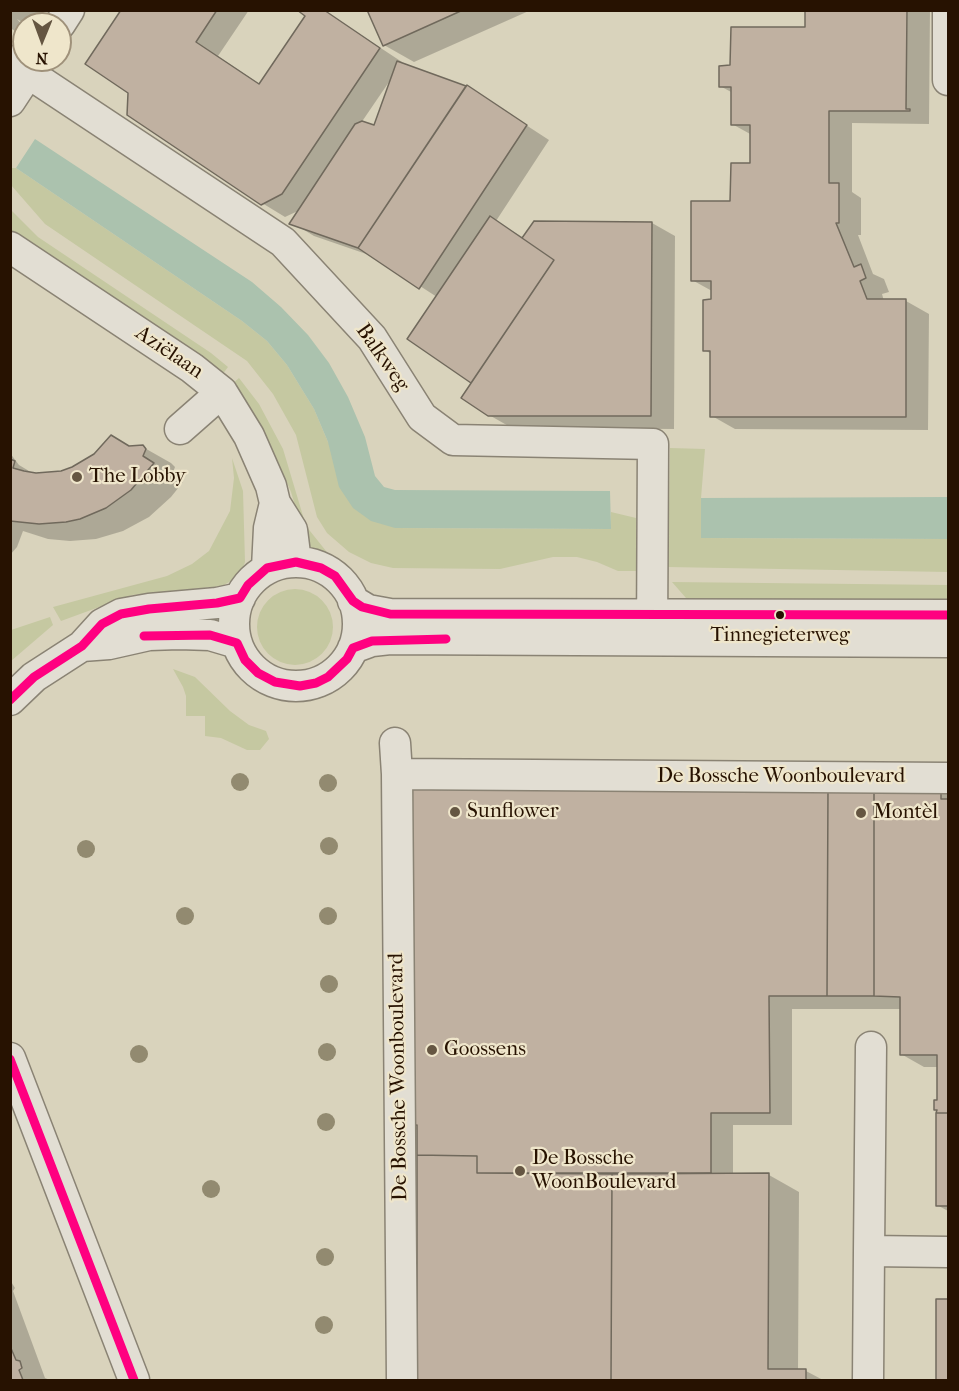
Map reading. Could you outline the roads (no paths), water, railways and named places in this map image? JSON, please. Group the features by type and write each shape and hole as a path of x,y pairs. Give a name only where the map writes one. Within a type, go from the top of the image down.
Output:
{"street":[{"path":"948,10 948,80"},
{"path":"10,101 22,72"},
{"name":"Balkweg","path":"37,72 283,242 372,338 422,417 453,440 653,444 652,627"},
{"name":"Aziëlaan","path":"10,247 192,368 222,392 249,436 276,503 292,530 297,562"},
{"path":"180,429 222,392"},
{"path":"267,568 269,528 276,503"},
{"path":"297,562 321,568 335,576 353,601 357,617 357,633 347,659 328,677 316,683 300,686 275,682 258,673 245,660 237,643 235,620 240,598 248,585 267,568 297,562"},
{"path":"10,700 34,677 82,646 102,624 121,614 149,609 209,605 240,598"},
{"path":"353,601 368,610 390,614 948,642"},
{"path":"353,648 372,641 390,639 948,615"},
{"path":"82,646 109,644 149,635 179,634 210,635 237,643"},
{"name":"De Bossche Woonboulevard","path":"395,743 402,1380"},
{"name":"De Bossche Woonboulevard","path":"397,774 948,778"},
{"path":"868,1380 871,1047"},
{"path":"10,1058 134,1380"},
{"path":"869,1251 948,1252"}],"place":[{"name":"The Lobby","path":"77,477"},
{"name":"Tinnegieterweg","path":"780,615"},
{"name":"Sunflower","path":"455,812"},
{"name":"Montèl","path":"861,813"},
{"name":"Goossens","path":"432,1050"},
{"name":"De Bossche WoonBoulevard","path":"520,1171"}]}
